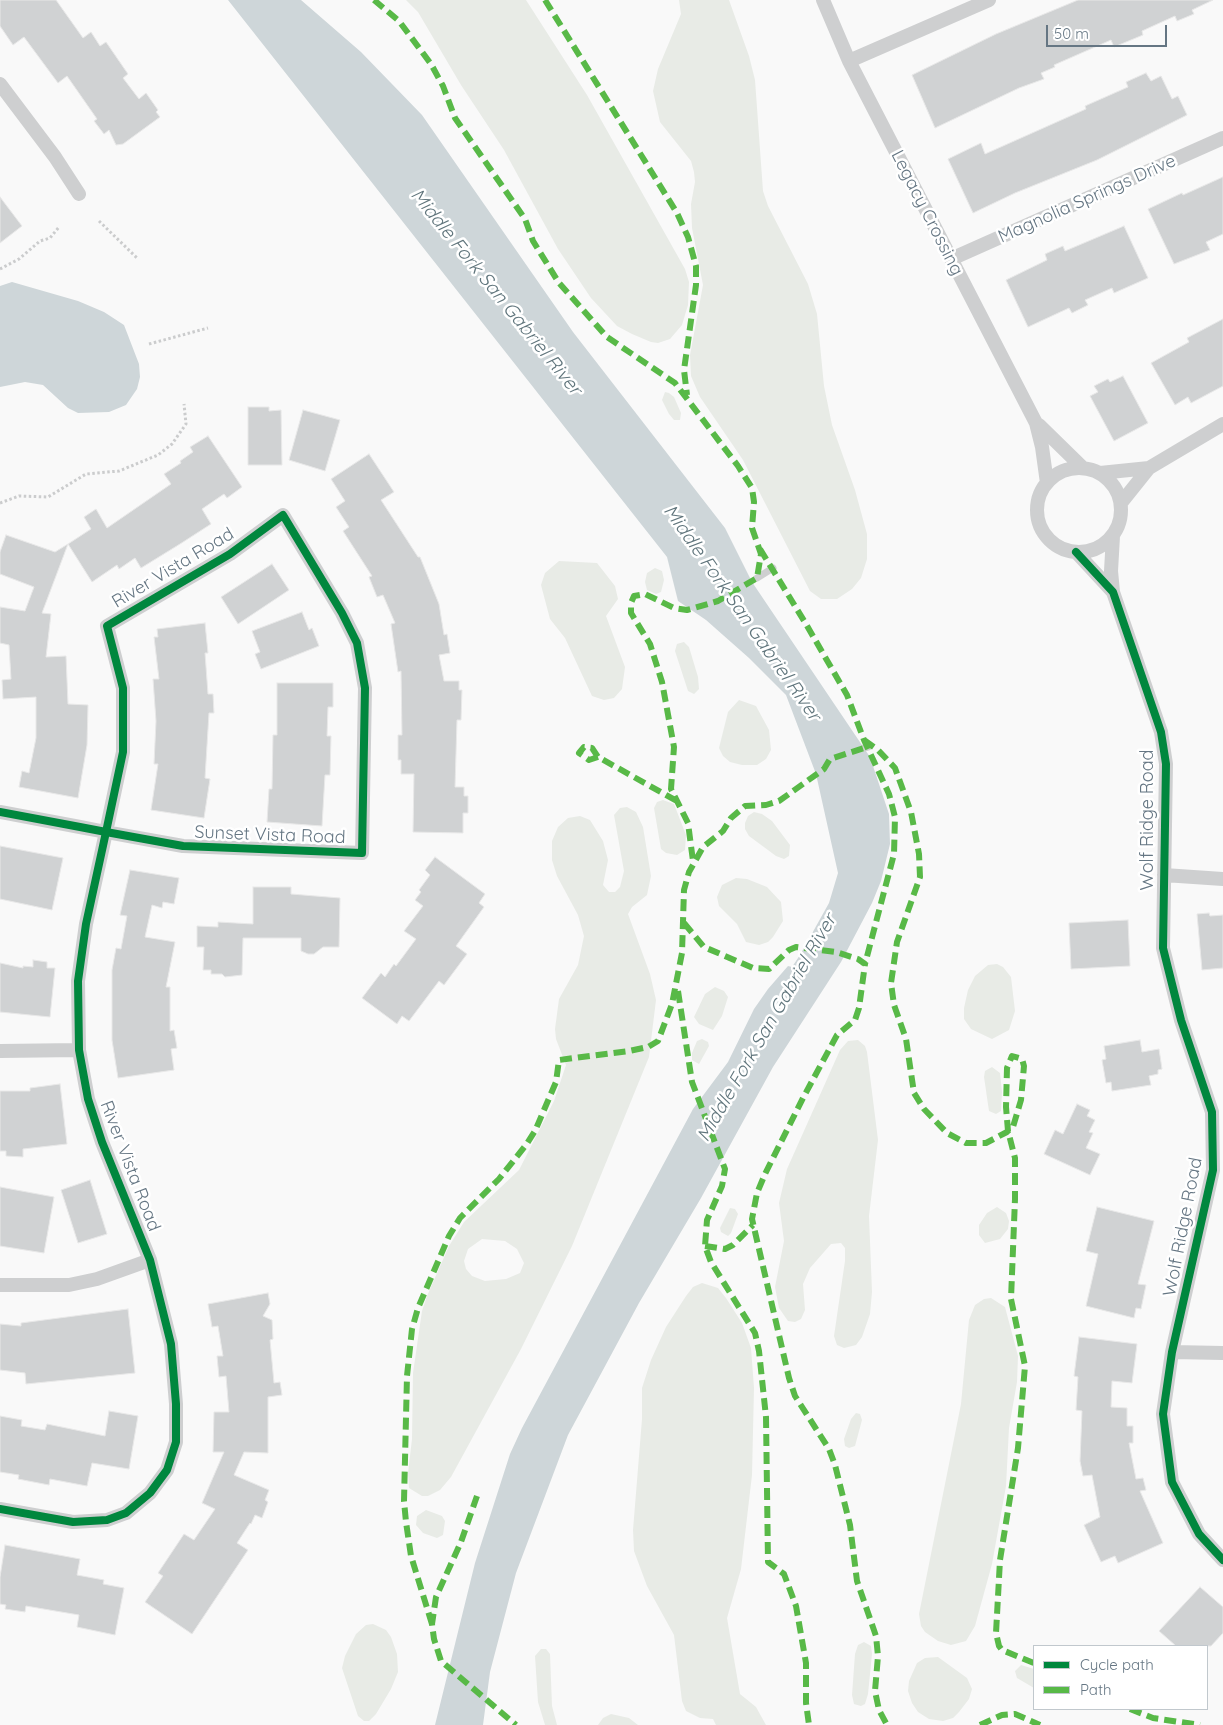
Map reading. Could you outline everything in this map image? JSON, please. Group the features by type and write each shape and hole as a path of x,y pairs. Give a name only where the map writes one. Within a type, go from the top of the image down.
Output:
{"street":[{"name":"Legacy Crossing","path":"823,0 849,61 1036,423 1042,447 1046,483 1038,502 1038,522 1044,535 1054,545 1067,552 1076,552"},
{"path":"849,61 989,0"},
{"path":"0,84 55,157 79,194"},
{"name":"Magnolia Springs Drive","path":"951,260 1223,138"},
{"name":"Legacy Crossing","path":"1036,423 1083,468 1108,479 1116,490 1121,503"},
{"path":"1113,592 1111,571 1113,536 1121,518 1121,503 1149,468 1223,424"},
{"path":"1046,483 1057,474 1070,469 1083,468"},
{"path":"1100,474 1149,468"},
{"name":"River Vista Road","path":"0,1508 73,1522 107,1520 126,1512 150,1493 167,1470 176,1442 176,1404 171,1344 150,1260 102,1142 88,1100 79,1050 78,981 86,924 123,752 123,688 107,626 230,554 283,515"},
{"name":"Sunset Vista Road","path":"0,812 183,846 362,854 365,688 357,643 342,613 283,515"},
{"path":"1076,552 1096,550 1113,536"},
{"name":"Wolf Ridge Road","path":"1076,552 1113,592 1161,732 1166,764 1163,948 1181,1020 1218,1112 1213,1170 1172,1352 1163,1414 1172,1482 1199,1534 1223,1560"},
{"path":"1164,875 1223,879"},
{"path":"0,1051 79,1050"},
{"path":"0,1285 69,1285 96,1279 150,1260"},
{"path":"1172,1352 1223,1353"}],"lane":[{"path":"757,578 773,568"}],"path":[{"path":"100,221 137,258"},
{"path":"0,269 19,259 40,241 50,238 59,227"},
{"path":"149,344 208,328"},
{"path":"0,503 19,496 48,497 86,474 119,472 158,455 172,444 186,424 184,404"}],"shaded area":[{"path":"406,0 526,0 587,95 685,269 689,282 688,305 682,325 670,339 658,343 632,334 617,326 591,298 558,249 504,150 461,85 418,12"},
{"path":"679,0 729,0 749,56 755,80 763,191 768,206 808,284 817,314 824,386 832,425 855,490 867,534 867,559 861,578 852,589 837,599 821,599 810,591 743,460 700,397 691,376 690,355 703,285 692,228 691,204 695,182 694,172 691,161 660,122 653,91 658,69 681,14"},
{"path":"665,392 674,397 681,413 680,420 674,420 669,414 662,400"},
{"path":"559,561 597,563 615,586 618,599 606,616 625,667 622,689 614,698 604,700 592,696 565,638 550,619 541,585 545,573"},
{"path":"655,568 662,571 664,580 661,592 656,594 647,590 645,582 647,573"},
{"path":"684,642 689,647 698,677 699,689 694,694 688,691 675,651 677,644"},
{"path":"739,700 756,706 769,730 771,750 766,759 757,765 742,765 730,762 723,756 719,748 728,712"},
{"path":"663,800 674,804 686,835 685,850 677,855 666,853 661,849 654,808 657,802"},
{"path":"627,807 636,812 643,827 651,876 647,895 632,907 628,914 650,974 656,1000 649,1057 572,1246 521,1349 451,1477 440,1490 428,1496 422,1496 409,1488 408,1473 412,1439 413,1373 422,1311 427,1296 449,1246 464,1222 519,1170 554,1101 566,1065 556,1039 555,1029 559,999 578,965 584,936 578,915 557,876 552,860 552,841 558,827 568,818 580,816 590,820 603,841 608,860 603,885 609,892 615,892 620,887 624,871 614,815 620,808","holes":["482,1239 505,1241 517,1249 524,1263 520,1273 506,1279 485,1281 472,1276 466,1269 464,1261 468,1249"]},
{"path":"754,812 762,814 772,821 790,845 789,856 784,859 776,856 749,836 745,829 745,823 748,816"},
{"path":"736,878 747,879 767,887 781,902 783,921 768,942 759,945 746,942 737,924 719,906 717,897 722,885"},
{"path":"997,964 1003,967 1011,977 1015,1011 1009,1030 992,1039 971,1029 964,1019 964,1008 968,990 975,976 988,965"},
{"path":"715,987 724,991 728,997 722,1016 713,1030 699,1024 694,1017 705,994"},
{"path":"702,1039 708,1042 709,1046 699,1064 692,1060 692,1053 697,1041"},
{"path":"858,1040 865,1046 867,1052 878,1140 869,1216 872,1292 870,1314 862,1337 856,1345 844,1348 837,1345 834,1336 845,1261 845,1248 841,1243 831,1244 810,1268 803,1284 805,1310 801,1319 795,1322 788,1321 779,1308 775,1287 784,1241 779,1203 787,1169 840,1050 848,1041"},
{"path":"992,1067 1000,1073 1002,1092 1001,1111 996,1114 989,1111 984,1077 985,1071"},
{"path":"997,1207 1006,1213 1009,1221 1008,1229 1000,1239 985,1243 979,1235 979,1225 987,1213"},
{"path":"730,1208 735,1209 738,1214 728,1236 721,1232 720,1228"},
{"path":"702,1283 718,1288 726,1298 742,1323 751,1348 754,1388 752,1475 741,1569 727,1618 740,1694 756,1707 766,1725 716,1725 713,1719 700,1718 686,1711 682,1701 674,1635 647,1586 634,1551 633,1530 642,1419 642,1388 651,1360 666,1327 693,1287"},
{"path":"991,1298 1005,1307 1018,1356 1017,1382 1009,1428 1006,1486 992,1564 975,1626 966,1641 951,1645 938,1641 925,1632 921,1626 919,1614 961,1404 969,1320 975,1305 984,1299"},
{"path":"856,1413 860,1414 862,1420 855,1446 849,1448 845,1446 844,1439 851,1419"},
{"path":"426,1510 442,1516 445,1521 443,1535 437,1538 423,1533 416,1525 417,1516"},
{"path":"373,1624 386,1630 391,1637 397,1654 398,1672 391,1689 376,1714 369,1721 364,1721 358,1716 342,1668 345,1656 356,1634 366,1625"},
{"path":"864,1642 871,1646 872,1654 868,1694 865,1704 861,1706 854,1704 852,1695 855,1654 858,1645"},
{"path":"541,1649 546,1649 550,1654 552,1706 557,1725 545,1725 538,1702 535,1656"},
{"path":"938,1657 967,1678 972,1689 969,1699 959,1712 953,1718 943,1721 929,1719 918,1712 912,1703 908,1691 909,1681 917,1663 925,1658"},
{"path":"1021,1665 1033,1669 1033,1687 1017,1678 1015,1671"},
{"path":"611,1714 629,1718 638,1725 598,1725 603,1718"}],"water":[{"name":"Middle Fork San Gabriel River","path":"228,0 301,0 361,52 422,115 573,332 725,528 752,582 870,757 889,814 890,844 881,881 872,903 841,962 773,1067 701,1198 639,1303 568,1435 516,1573 490,1672 483,1725 435,1725 475,1563 510,1454 522,1428 693,1109 728,1062 754,1009 768,989 788,966 792,967 800,955 829,903 838,873 816,774 786,695 749,658 706,620 678,601 667,557"},
{"path":"12,282 78,301 104,312 124,325 139,364 140,377 137,389 126,405 109,412 78,413 68,408 43,385 25,382 0,387 0,286"}],"building":[{"path":"0,0 56,0 83,38 91,32 100,46 106,42 128,74 123,78 139,99 146,93 158,110 156,112 160,117 123,144 116,145 109,130 104,134 94,121 97,119 67,76 58,83 24,37 13,45 0,26"},
{"path":"1078,0 1213,0 1192,10 1194,14 1177,21 1175,16 1142,31 1143,35 1114,47 1111,40 1054,65 1055,67 1041,73 1044,79 1019,88 935,128 912,75 996,34"},
{"path":"1146,73 1151,81 1161,76 1172,99 1178,96 1187,115 1097,160 1015,193 973,213 948,159 981,143 985,154 1086,109 1085,106 1128,87 1126,82"},
{"path":"1223,177 1223,234 1206,242 1210,250 1174,264 1148,209"},
{"path":"0,197 22,226 0,243"},
{"path":"1124,226 1148,278 1114,293 1112,288 1085,300 1088,305 1072,313 1069,308 1028,327 1006,280 1047,260 1045,254 1063,246 1065,251"},
{"path":"1223,319 1223,386 1191,403 1188,397 1175,405 1151,363 1189,342 1187,338"},
{"path":"1123,376 1148,423 1114,441 1090,396 1098,392 1094,386 1108,379 1110,382"},
{"path":"248,407 269,407 269,411 281,410 282,465 248,465"},
{"path":"303,410 340,420 325,471 289,460"},
{"path":"208,436 242,487 227,498 224,494 202,509 211,524 180,544 141,568 135,558 119,569 117,565 92,582 68,544 91,529 84,517 96,509 107,528 171,484 164,474 181,463 180,461 193,452 190,447"},
{"path":"369,454 394,492 381,500 418,557 420,557 439,604 444,635 447,634 450,653 439,655 444,681 459,681 459,690 462,690 461,720 457,720 455,787 464,787 464,796 468,796 468,813 463,813 463,833 413,832 414,774 401,774 401,760 398,760 398,735 402,735 401,671 398,672 391,624 395,623 383,595 377,597 369,577 372,576 343,531 349,527 336,507 345,501 331,479"},
{"path":"6,535 55,552 68,544 42,613 51,614 46,657 66,656 68,704 88,705 87,745 78,798 19,787 22,771 29,773 36,738 36,697 3,699 2,680 11,679 9,645 0,643 0,607 25,611 34,587 0,574 0,552"},
{"path":"272,564 289,590 238,624 221,597"},
{"path":"302,612 309,630 312,628 319,646 261,669 255,654 260,652 252,631"},
{"path":"205,623 208,653 205,653 208,694 213,694 214,713 209,713 205,778 210,779 204,818 151,810 158,764 154,764 156,721 153,679 159,679 154,637 158,637 157,629"},
{"path":"277,683 333,683 333,707 328,707 327,736 331,736 330,775 325,775 322,826 267,822 269,789 272,789 273,735 277,735"},
{"path":"0,846 63,858 52,910 0,899"},
{"path":"435,857 485,894 479,903 484,907 456,946 467,954 444,985 439,981 409,1021 402,1016 397,1024 362,998 381,973 385,977 394,964 396,966 416,939 404,931 423,906 415,900 421,892 419,890 430,875 425,870"},
{"path":"130,870 179,878 174,904 163,902 162,908 152,905 145,937 175,942 166,987 170,987 170,1031 174,1030 177,1048 171,1049 174,1070 118,1078 112,1040 112,970 116,948 121,949 127,916 120,915"},
{"path":"253,887 291,887 291,894 340,898 339,947 323,947 314,954 308,954 301,951 301,938 243,938 242,975 225,977 222,974 211,974 211,970 203,970 204,947 197,947 197,926 218,927 218,922 253,924"},
{"path":"1209,913 1210,916 1223,915 1223,968 1202,970 1197,914"},
{"path":"1128,920 1130,966 1071,969 1069,923"},
{"path":"33,960 47,962 47,968 55,968 50,1017 0,1012 0,963 23,968 23,966 33,967"},
{"path":"1140,1040 1142,1052 1159,1049 1162,1069 1158,1070 1158,1074 1149,1076 1151,1085 1112,1091 1111,1082 1106,1083 1102,1060 1106,1059 1104,1046"},
{"path":"60,1084 67,1144 23,1149 23,1157 6,1156 6,1151 0,1151 0,1091 30,1091 30,1088"},
{"path":"1077,1104 1090,1110 1087,1116 1095,1120 1089,1132 1093,1133 1086,1148 1100,1154 1090,1175 1044,1154 1055,1130 1063,1134"},
{"path":"90,1180 107,1234 78,1243 61,1190"},
{"path":"0,1187 54,1197 44,1253 0,1246"},
{"path":"1097,1207 1154,1221 1138,1284 1146,1285 1141,1309 1136,1308 1134,1318 1086,1306 1098,1254 1086,1251"},
{"path":"268,1293 270,1304 263,1316 272,1320 273,1339 270,1340 274,1383 280,1382 282,1395 268,1397 268,1453 244,1452 234,1475 269,1490 265,1500 268,1502 262,1518 255,1515 251,1524 237,1543 248,1550 192,1634 145,1602 163,1576 158,1573 184,1534 194,1540 215,1509 202,1503 224,1452 213,1452 214,1412 229,1412 226,1376 219,1377 217,1356 223,1356 218,1326 212,1327 208,1304"},
{"path":"128,1309 135,1373 26,1384 25,1373 0,1370 0,1324 21,1326 21,1323"},
{"path":"1079,1337 1137,1344 1132,1383 1112,1381 1111,1407 1127,1408 1127,1426 1133,1426 1133,1443 1129,1443 1136,1479 1143,1478 1146,1490 1140,1491 1163,1543 1118,1563 1115,1556 1101,1562 1084,1525 1100,1517 1092,1475 1083,1476 1080,1461 1082,1411 1076,1410 1078,1377 1074,1376"},
{"path":"109,1411 138,1416 129,1469 92,1463 87,1486 50,1479 49,1485 18,1479 19,1475 0,1472 0,1416 22,1420 21,1426 45,1430 47,1424 105,1436"},
{"path":"5,1545 80,1559 77,1575 104,1580 103,1584 124,1588 115,1635 77,1627 79,1615 26,1606 25,1612 5,1609 6,1605 0,1604 0,1577"},
{"path":"1200,1587 1223,1607 1223,1633 1211,1646 1175,1645 1159,1631"}],"marked path":[{"path":"374,0 399,21 431,64 443,86 455,118 525,219 533,241 559,283 607,337 675,383 738,466 752,488 754,502 752,528 761,554 757,578 718,601 687,610 674,608 645,594 634,596 631,603 631,613 650,644 662,682 674,747 671,789 688,823 693,861"},
{"path":"545,0 677,213 688,237 696,266 696,285 684,370 687,395"},
{"path":"760,549 847,695 864,740 889,794 895,817 894,854 865,964"},
{"path":"864,740 878,750 895,768 911,812 919,854 920,877 897,942 891,983 894,1005 906,1039 914,1093 924,1109 947,1133 966,1143 986,1143 1008,1131"},
{"path":"598,757 589,760 579,753 584,747 592,748 598,757 677,801"},
{"path":"432,1624 411,1556 406,1522 404,1501 407,1376 412,1329 418,1308 449,1236 460,1218 499,1179 535,1131 556,1082 559,1060 629,1051 648,1047 658,1041 672,1004 682,953 684,890 689,872 703,847 723,831 731,818 745,806 766,805 779,801 824,769 830,759 864,748"},
{"path":"684,923 704,947 753,968 769,969 789,950 796,947 836,952 858,959 865,964 859,1008 855,1020 837,1035 803,1098 765,1174 757,1193 752,1219 789,1378 795,1396 829,1449 835,1465 850,1525 857,1581 876,1636 878,1656 875,1691 879,1710 887,1725"},
{"path":"678,991 692,1082 725,1169 722,1186 707,1220 705,1246 711,1262 755,1333 759,1351 766,1417 768,1562 784,1574 796,1606 806,1663 806,1703 809,1725"},
{"path":"1012,1056 1022,1059 1024,1066 1021,1100 1013,1127 1008,1131 1006,1107 1007,1068 1012,1056"},
{"path":"1008,1131 1015,1158 1011,1299 1025,1366 1018,1448 1000,1560 996,1633 1002,1650 1033,1663"},
{"path":"705,1246 725,1249 733,1245 753,1225"},
{"path":"477,1496 461,1542 436,1597 432,1624 434,1639 441,1661 516,1725"},
{"path":"1133,1710 1153,1718 1200,1725"},
{"path":"980,1725 1002,1715 1015,1714 1040,1725"}],"cycle path":[{"path":"0,812 106,832 183,846 362,853 365,688 357,643 342,613 283,515 230,554 107,626 123,688 123,752 106,832 86,924 78,981 79,1050 88,1099 102,1142 150,1260 171,1344 176,1404 176,1442 167,1470 150,1493 126,1513 107,1520 73,1522 0,1509"},
{"path":"1076,552 1113,592 1161,732 1166,764 1163,948 1181,1020 1212,1112 1213,1170 1172,1352 1163,1414 1172,1482 1199,1534 1223,1560"}]}
